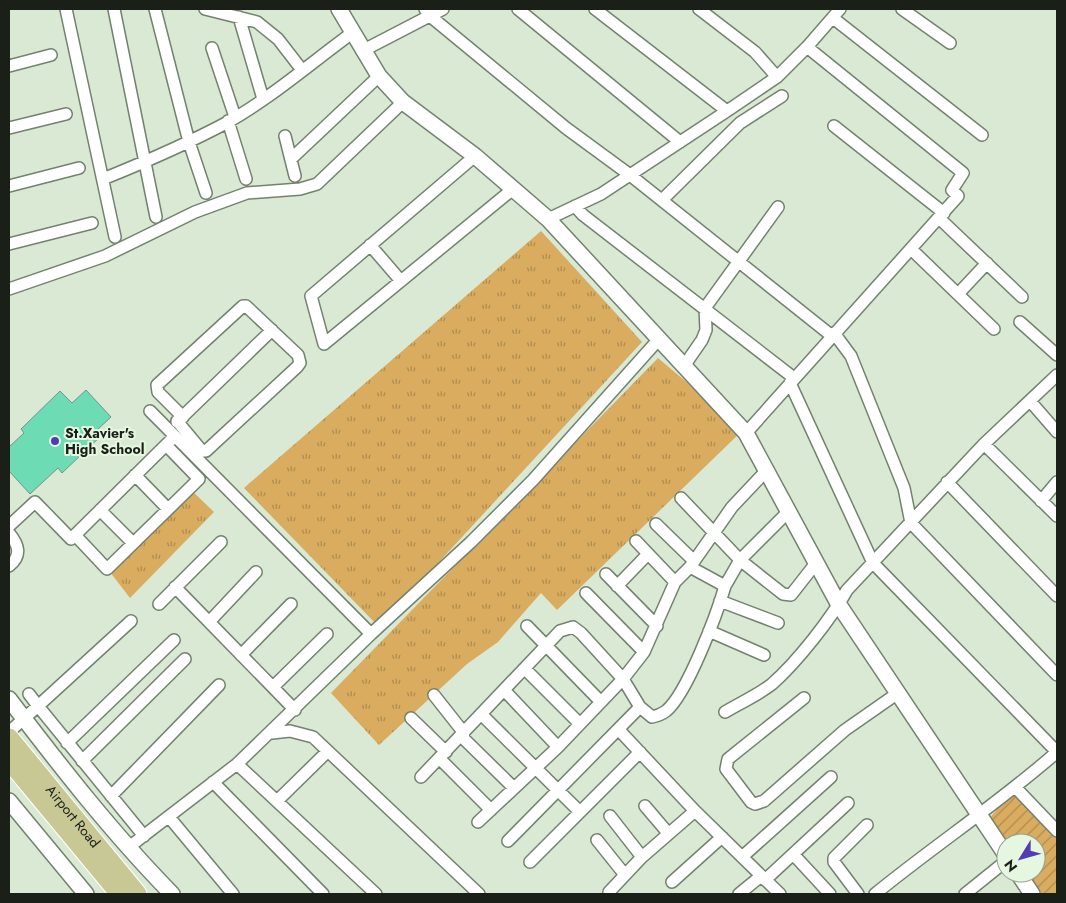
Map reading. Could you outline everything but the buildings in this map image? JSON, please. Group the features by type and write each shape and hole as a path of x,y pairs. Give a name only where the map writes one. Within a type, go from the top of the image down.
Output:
{"main road":[{"name":"Airport Road","path":"9,738 137,894"},
{"name":"Airport Road","path":"10,763 120,894"}],"street":[{"path":"66,9 115,237"},
{"path":"114,9 156,217"},
{"path":"155,9 189,142 206,193"},
{"path":"205,9 258,22 268,28 302,70"},
{"path":"339,9 362,51 379,76 404,102 475,156 548,219 746,433 838,605 996,840"},
{"path":"362,51 427,12 443,9"},
{"path":"518,9 680,142"},
{"path":"595,9 727,110"},
{"path":"699,9 755,52 777,77"},
{"path":"902,9 950,43"},
{"path":"427,12 566,128 630,175 833,335 850,356 904,488 911,523 1057,675"},
{"path":"548,219 601,194 777,77 807,48 837,13 982,135"},
{"path":"239,17 263,99"},
{"path":"103,179 189,142 232,119 263,99 352,33"},
{"path":"212,48 232,119 246,179"},
{"path":"746,433 910,249 942,216 958,196 952,190 963,173 807,48"},
{"path":"9,66 51,55"},
{"path":"291,159 379,76"},
{"path":"662,200 740,123 782,96"},
{"path":"9,289 104,256 195,212 247,194 300,189 317,184 404,102"},
{"path":"9,128 66,114"},
{"path":"834,126 942,216 1022,297"},
{"path":"285,136 295,176"},
{"path":"475,156 311,296 324,344 513,189"},
{"path":"9,186 79,168"},
{"path":"575,206 584,215 705,308 792,380 873,563 1057,752 1016,788 978,814 879,893"},
{"path":"684,366 704,335 707,322 705,308 778,207"},
{"path":"9,244 92,222"},
{"path":"370,245 401,282"},
{"path":"910,249 994,329"},
{"path":"958,294 987,263"},
{"path":"243,306 246,306 272,330 298,355 300,363 206,451 202,451 158,392 159,383 243,306"},
{"path":"1020,322 1057,355"},
{"path":"9,526 35,502 70,539 166,446 180,419 272,330"},
{"path":"129,847 237,764 295,710 371,634 471,542 533,480 658,338"},
{"path":"725,712 770,686 782,674 838,605 847,590 984,444 1057,376"},
{"path":"1030,401 1057,432"},
{"path":"150,412 371,634"},
{"path":"984,444 1057,516"},
{"path":"75,535 107,569 199,479 166,446"},
{"path":"478,822 558,747 623,679 644,652 675,582 692,564 713,531 732,507 766,471"},
{"path":"135,475 168,509"},
{"path":"947,482 1057,596"},
{"path":"1042,501 1057,482"},
{"path":"681,498 740,560 783,594 791,595 816,563"},
{"path":"100,510 133,543"},
{"path":"421,777 560,631 573,627 581,632 623,679 640,707 652,717 666,711 679,696 709,631 725,586 740,560 788,512"},
{"path":"656,524 692,564 725,586"},
{"path":"9,533 18,549 18,555 9,566"},
{"path":"636,541 675,582"},
{"path":"159,604 221,542"},
{"path":"617,586 648,554"},
{"path":"209,622 256,572"},
{"path":"606,574 656,626"},
{"path":"175,587 295,710"},
{"path":"586,593 644,652"},
{"path":"720,601 778,623"},
{"path":"241,655 291,604"},
{"path":"9,732 131,621"},
{"path":"527,626 601,702"},
{"path":"709,631 764,655"},
{"path":"273,687 327,634"},
{"path":"67,743 174,640"},
{"path":"82,761 185,659"},
{"path":"525,669 580,724"},
{"path":"111,796 219,685"},
{"path":"504,690 558,747"},
{"path":"29,694 144,836"},
{"path":"804,698 728,759 726,769 751,802 755,804 764,801 845,730 898,694"},
{"path":"434,695 463,735 514,788"},
{"path":"9,699 54,758 129,847 172,894"},
{"path":"508,841 640,707"},
{"path":"481,714 580,812"},
{"path":"411,718 491,810"},
{"path":"619,730 695,811 780,894"},
{"path":"272,732 290,731 306,734 328,751 479,894"},
{"path":"277,801 328,751"},
{"path":"530,862 640,752"},
{"path":"237,764 376,894"},
{"path":"742,857 830,777"},
{"path":"213,782 323,894"},
{"path":"1016,788 1057,831"},
{"path":"9,801 86,894"},
{"path":"740,894 793,854 848,803"},
{"path":"645,806 668,834"},
{"path":"609,894 642,857 695,811"},
{"path":"610,816 642,857"},
{"path":"168,817 233,894"},
{"path":"858,894 834,862 834,858 867,825"},
{"path":"672,882 722,837"},
{"path":"597,840 625,875"},
{"path":"793,854 830,894"},
{"path":"965,894 996,869"},
{"path":"1025,883 1032,894"}],"green space":[{"path":"541,231 642,342 379,627 244,488"},
{"path":"658,358 743,430 557,610 541,593 498,642 467,664 379,745 331,693"},
{"path":"187,486 214,512 130,598 110,572"},
{"path":"1013,790 1057,837 1057,894 1042,894 1034,883 1046,883 1046,833 998,833 988,820"}],"place":[{"name":"St.Xavier's High School","path":"55,441"}]}
